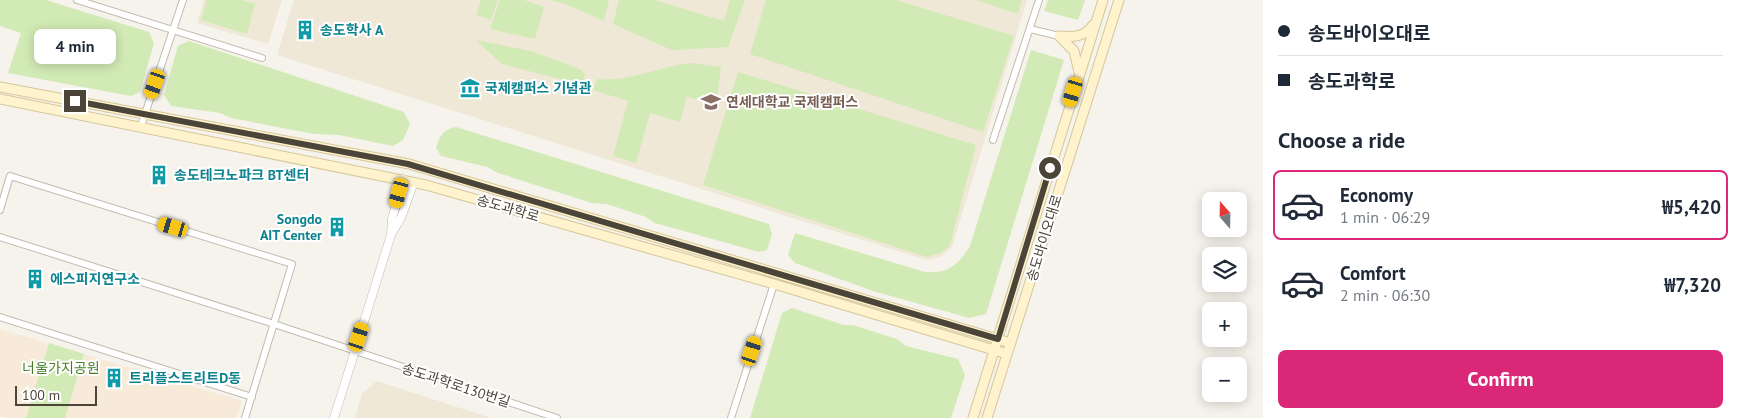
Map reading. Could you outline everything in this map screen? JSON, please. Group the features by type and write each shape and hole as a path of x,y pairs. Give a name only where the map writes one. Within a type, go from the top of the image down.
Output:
{"main road":[{"name":"송도바이오대로","path":"973,418 1103,0"},
{"name":"송도바이오대로","path":"987,418 1118,0"},
{"path":"1059,36 1077,37 1085,33 1097,18"},
{"path":"1059,36 1074,51 1079,73"},
{"name":"송도과학로","path":"0,86 408,164 1011,343"},
{"name":"송도과학로","path":"0,99 403,179 774,284 1007,354"}],"street":[{"path":"77,0 262,58"},
{"path":"141,126 183,0"},
{"path":"993,140 1039,0"},
{"path":"1030,29 1059,36"},
{"path":"0,210 10,176 292,264 245,418"},
{"path":"391,235 392,220 403,179"},
{"path":"334,418 391,235 401,218 414,182"},
{"name":"송도과학로130번길","path":"0,238 274,324 557,418"},
{"path":"731,418 774,284"},
{"path":"0,317 252,397"}],"shaded area":[{"path":"204,0 282,0 268,44 197,23"},
{"name":"연세대학교 국제캠퍼스","path":"294,0 1027,0 952,247 941,257 926,260 277,55"},
{"path":"0,329 242,401 236,418 7,418 0,416"},
{"path":"377,381 491,418 355,418 362,393"}],"green space":[{"path":"0,0 46,0 149,32 154,43 140,92 131,96 8,73 21,33 0,26"},
{"path":"207,0 242,0 255,4 247,34 201,20"},
{"path":"481,0 498,0 491,20 476,15"},
{"path":"500,0 524,0 544,7 535,39 490,29"},
{"path":"548,0 609,0 604,21 563,3"},
{"path":"619,0 654,0 724,21 730,0 745,0 728,47 672,50 613,24"},
{"path":"766,0 896,0 1014,36 983,132 750,54"},
{"path":"976,0 1022,0 1018,14"},
{"path":"1048,0 1085,0 1078,20 1044,11"},
{"path":"476,40 531,51 580,69 585,75 582,85 502,64"},
{"path":"189,41 404,112 410,124 403,140 393,146 339,135 314,134 231,118 220,113 171,106 164,95 178,46"},
{"path":"1031,50 1064,60 986,314 969,318 873,291 795,263 788,255 795,233 925,272 946,270 957,263 970,246"},
{"path":"690,63 721,67 717,100 708,102 687,97 680,122 650,113 636,163 613,156 628,101 593,90 597,79 621,78"},
{"path":"738,72 976,145 950,245 941,253 927,257 703,185"},
{"path":"456,127 769,224 772,234 767,250 759,252 655,223 646,217 607,204 592,203 498,173 487,167 441,156 436,148 439,140 445,132"},
{"path":"792,308 844,325 853,325 897,339 906,346 958,359 965,375 951,418 750,418 782,313"},
{"name":"너울가지공원","path":"49,343 84,354 65,418 26,418"}],"place":[{"name":"송도학사 A","path":"305,30"},
{"name":"국제캠퍼스 기념관","path":"470,88"},
{"name":"연세대학교 국제캠퍼스","path":"711,102"},
{"name":"송도테크노파크 BT센터","path":"159,175"},
{"name":"Songdo AIT Center","path":"337,227"},
{"name":"에스피지연구소","path":"35,279"},
{"name":"트리플스트리트D동","path":"114,378"}],"route":[{"path":"75,101 408,164 998,339 1050,168"}]}
